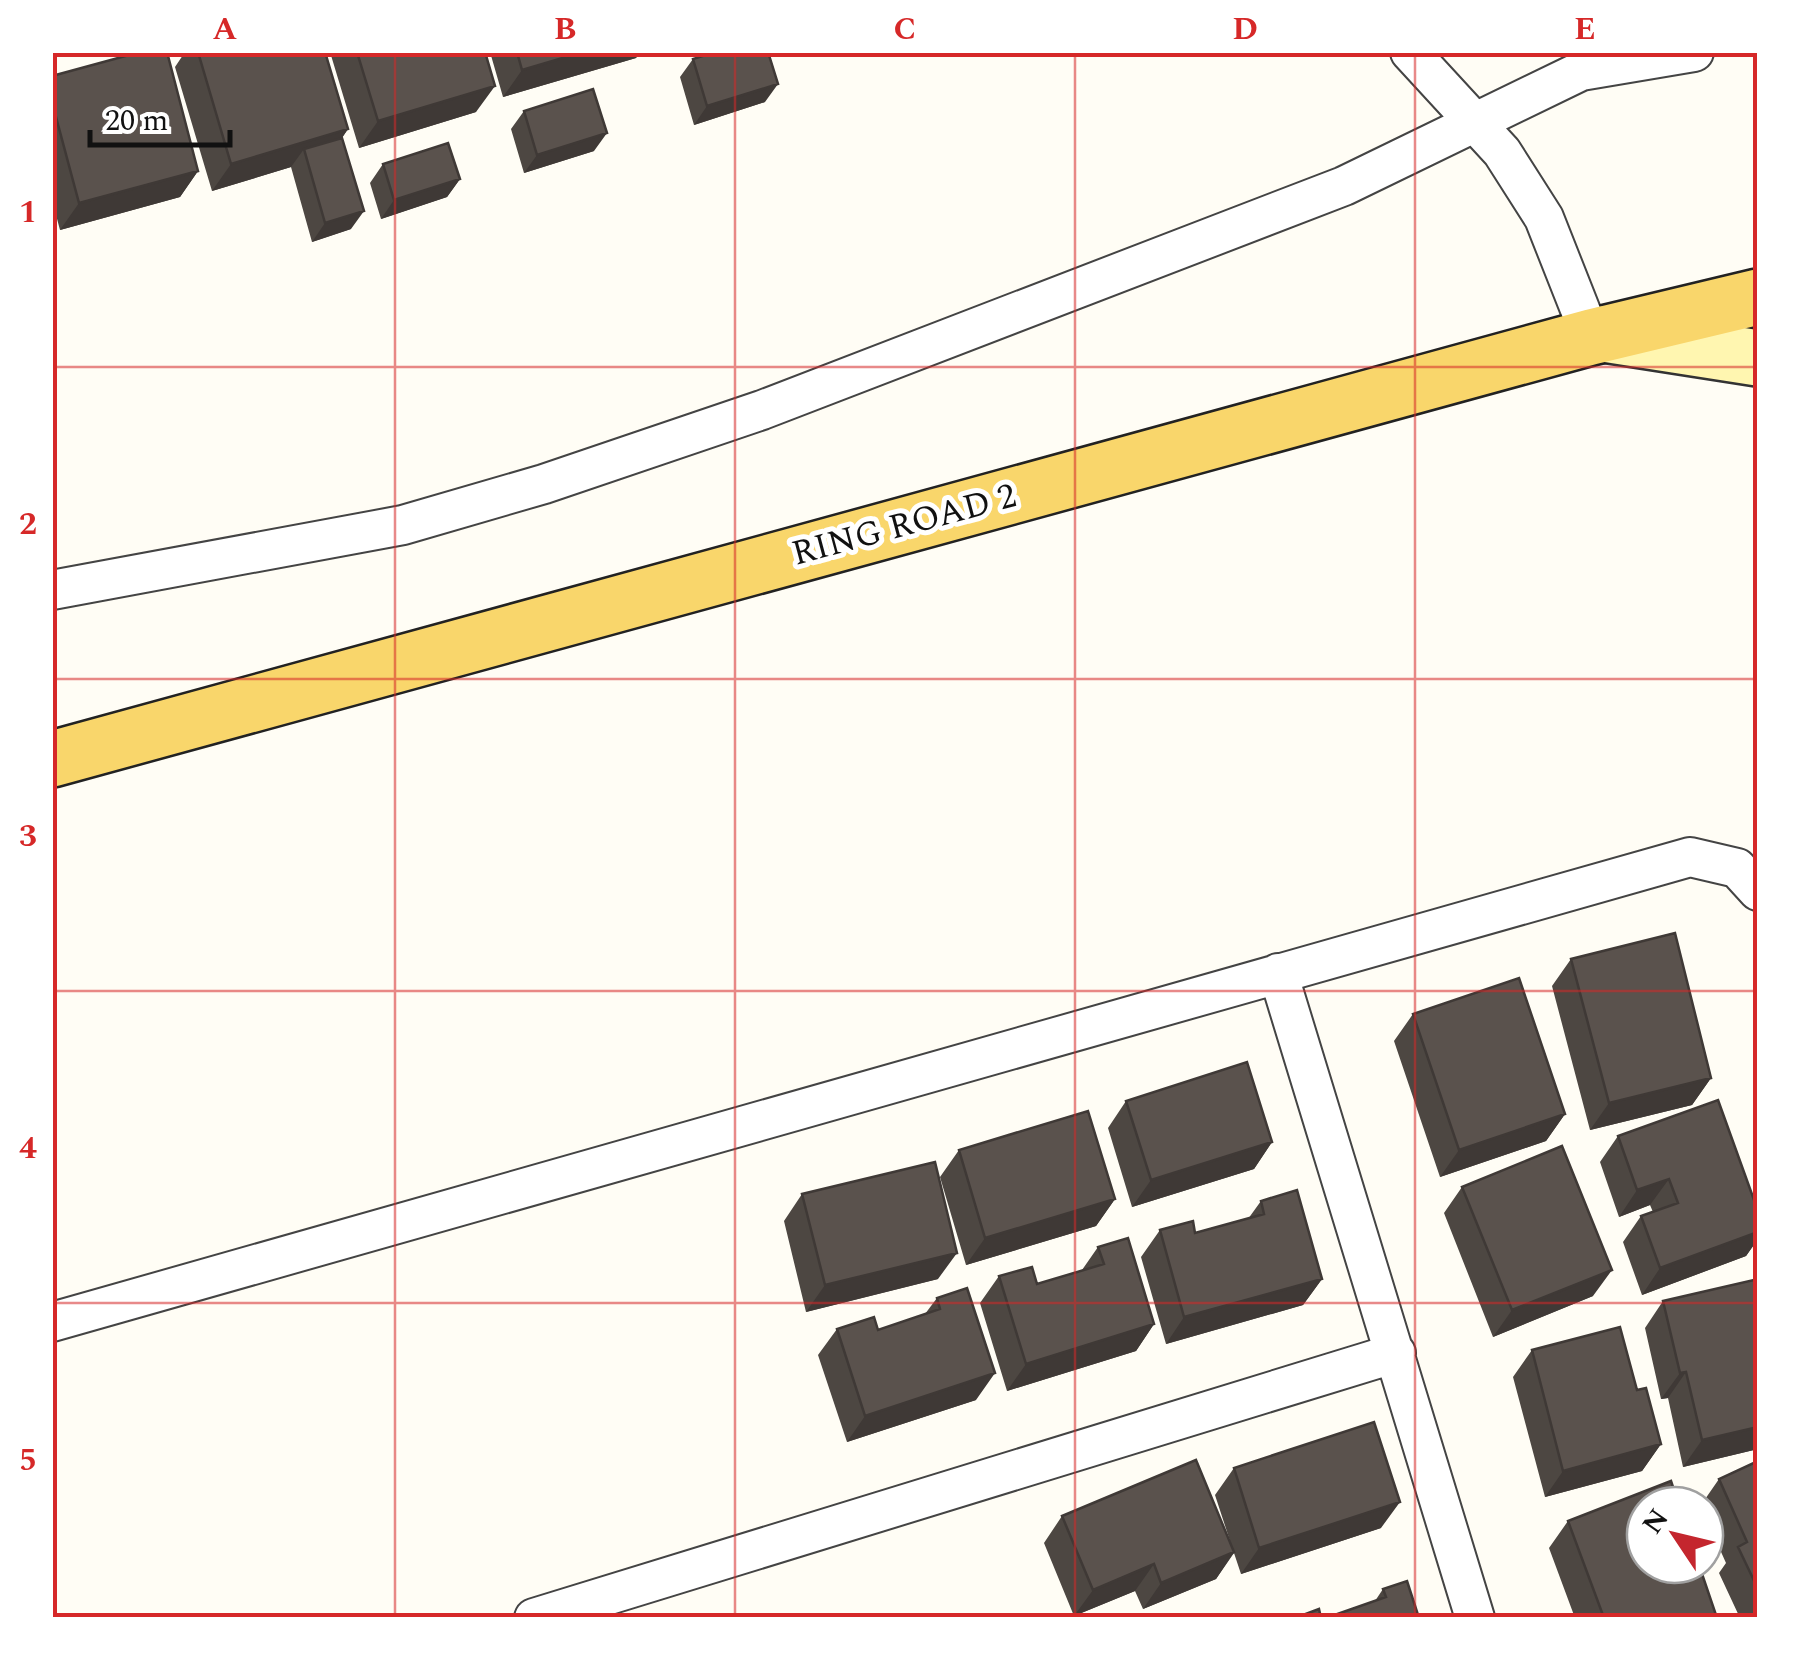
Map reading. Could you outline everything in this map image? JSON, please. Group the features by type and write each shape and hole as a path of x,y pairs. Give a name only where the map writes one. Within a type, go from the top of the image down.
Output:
{"main road":[{"name":"RING ROAD 2","path":"52,758 1597,336 1758,296"},
{"path":"1597,336 1758,358"}],"street":[{"path":"1410,52 1502,152 1544,218 1597,336"},
{"path":"52,590 403,525 544,484 762,410 1344,186 1477,125 1581,71 1694,52"},
{"path":"52,1322 1690,857 1737,868 1758,892"},
{"path":"1278,974 1474,1618"},
{"path":"534,1618 1396,1353"}],"building":[{"path":"140,52 167,52 198,171 79,203 52,102 52,76"},
{"path":"198,52 325,52 348,129 231,164"},
{"path":"357,52 485,52 495,86 378,121"},
{"path":"517,52 583,52 522,70"},
{"path":"715,52 768,52 778,84 707,106 693,59"},
{"path":"593,89 607,133 537,155 524,111"},
{"path":"342,138 364,211 325,223 304,149"},
{"path":"448,143 460,179 394,200 383,164"},
{"path":"1675,933 1711,1078 1609,1103 1571,959"},
{"path":"1519,978 1565,1114 1459,1150 1413,1014"},
{"path":"1247,1062 1272,1142 1151,1180 1126,1101"},
{"path":"1718,1100 1758,1211 1758,1232 1660,1268 1641,1216 1678,1203 1669,1179 1637,1190 1618,1136"},
{"path":"1088,1111 1115,1199 985,1238 959,1150"},
{"path":"1562,1146 1612,1270 1512,1310 1462,1187"},
{"path":"935,1162 957,1253 825,1285 802,1194"},
{"path":"1297,1190 1322,1279 1184,1317 1160,1230 1193,1221 1195,1233 1264,1214 1261,1201"},
{"path":"1128,1238 1154,1324 1026,1364 999,1276 1032,1267 1037,1284 1104,1264 1098,1247"},
{"path":"1758,1279 1758,1427 1702,1440 1686,1372 1680,1373 1663,1301"},
{"path":"967,1288 995,1373 865,1416 837,1329 874,1317 878,1330 940,1309 937,1298"},
{"path":"1620,1327 1637,1390 1646,1388 1661,1444 1563,1471 1532,1350"},
{"path":"1374,1422 1400,1502 1259,1548 1234,1468"},
{"path":"1196,1460 1234,1552 1161,1583 1154,1564 1093,1590 1062,1516"},
{"path":"1758,1461 1758,1589 1738,1547 1747,1542 1725,1485 1719,1479"},
{"path":"1625,1499 1625,1585 1706,1585 1716,1615 1604,1618 1568,1521"},
{"path":"1407,1581 1419,1618 1326,1618 1386,1597 1383,1589"},
{"path":"1319,1609 1321,1618 1295,1618"}]}
